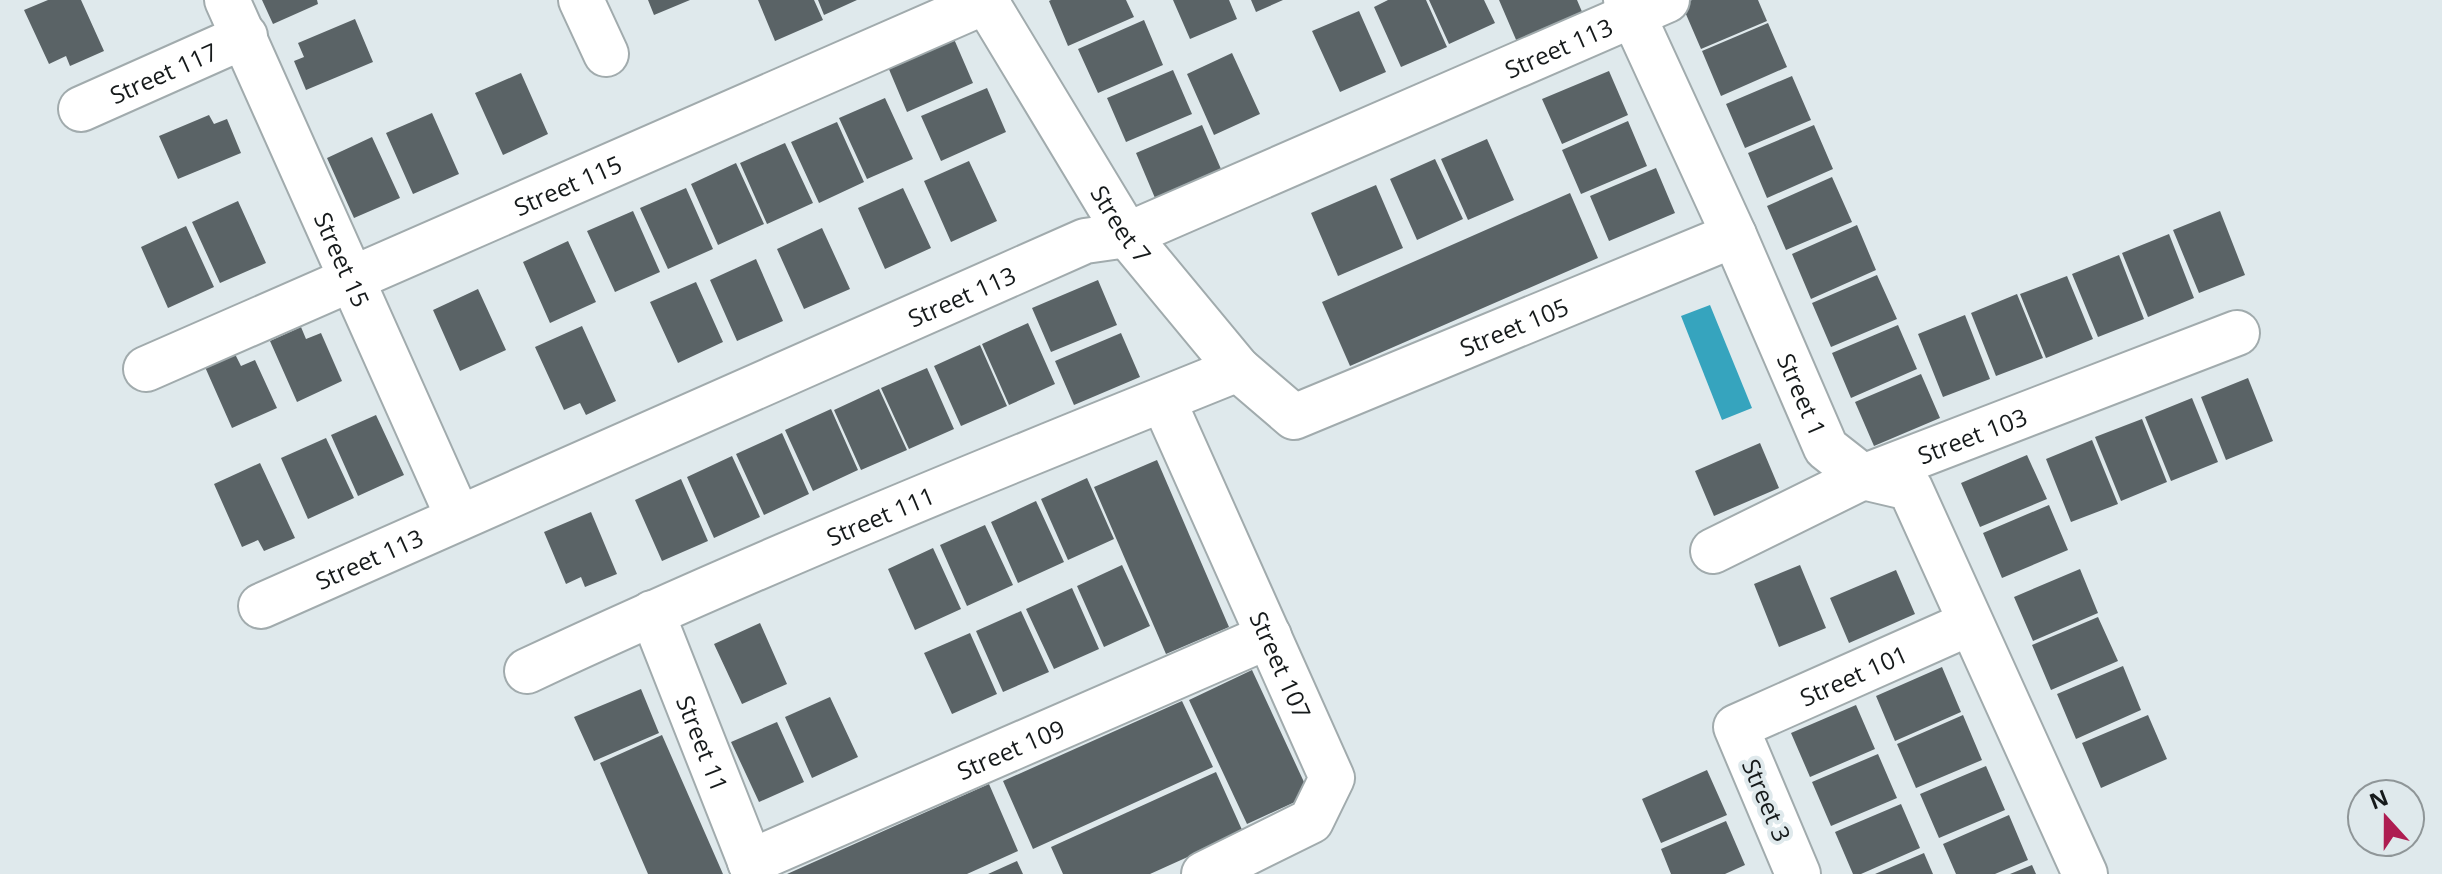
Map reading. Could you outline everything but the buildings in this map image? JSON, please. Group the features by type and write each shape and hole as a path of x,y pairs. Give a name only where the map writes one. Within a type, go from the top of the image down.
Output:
{"street":[{"path":"581,0 606,54"},
{"name":"Street 7","path":"987,0 1127,235 1238,369 1294,417"},
{"name":"Street 115","path":"146,369 987,0"},
{"name":"Street 113","path":"261,606 1085,241 1127,235 1642,5"},
{"name":"Street 1","path":"1642,5 1734,235 1826,448 1863,477 1910,488 2085,874"},
{"name":"Street 15","path":"236,18 458,517"},
{"name":"Street 117","path":"81,109 236,18"},
{"name":"Street 105","path":"1294,417 1734,235"},
{"name":"Street 103","path":"1713,551 1863,477 2237,333"},
{"name":"Street 111","path":"527,671 652,613 1238,369"},
{"name":"Street 107","path":"1163,400 1332,778 1311,821 1204,874"},
{"name":"Street 11","path":"652,613 753,868"},
{"name":"Street 101","path":"1736,727 1970,623"},
{"name":"Street 109","path":"753,868 1269,636"},
{"name":"Street 3","path":"1736,727 1798,874"}],"water":[{"path":"1710,305 1752,408 1722,420 1681,316"}]}
